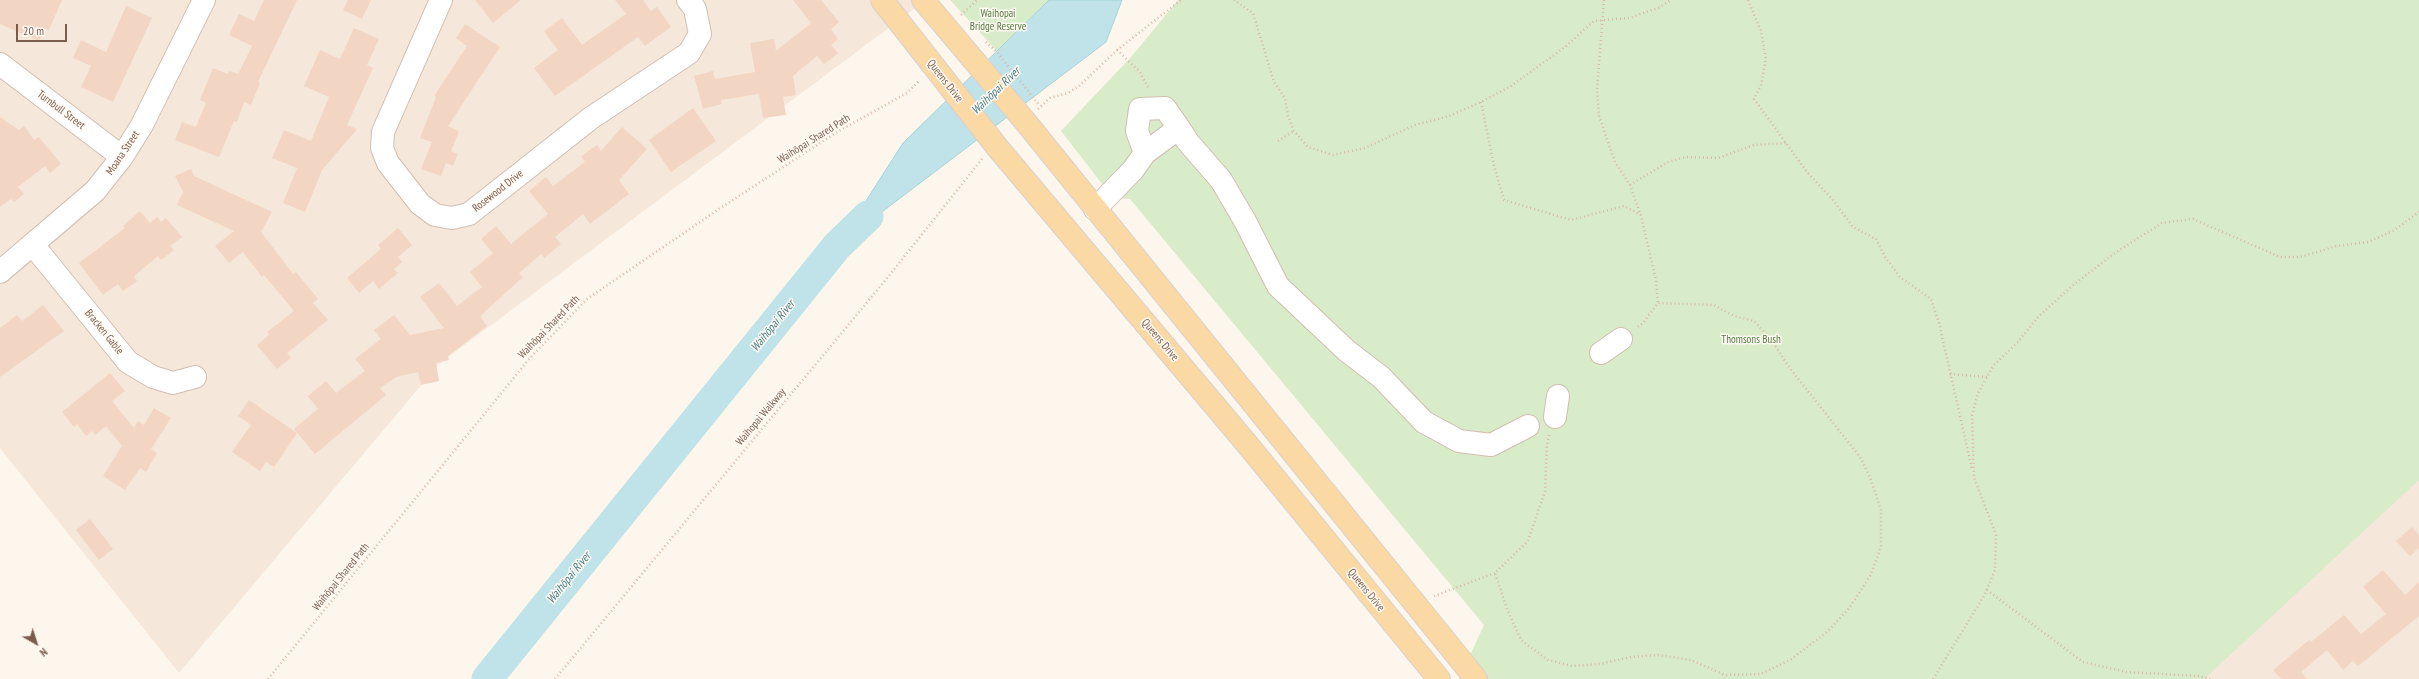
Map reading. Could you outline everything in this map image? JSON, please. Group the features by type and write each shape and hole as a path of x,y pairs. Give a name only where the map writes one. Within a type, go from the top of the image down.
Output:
{"main road":[{"name":"Queens Drive","path":"882,0 997,147 1247,444 1439,679"},
{"path":"923,0 1024,120 1476,679"},
{"path":"1247,444 1271,424"}],"street":[{"name":"Moana Street","path":"0,272 34,245 95,191 122,157 142,125 204,0"},
{"name":"Rosewood Drive","path":"441,0 383,132 382,148 388,163 420,204 435,215 452,218 469,214 591,118 689,53 700,34 695,9 688,0"},
{"name":"Turnbull Street","path":"0,64 122,157"},
{"path":"1145,153 1137,131 1140,109 1164,108 1188,142 1221,180 1245,221 1278,286 1347,351 1381,377 1424,422 1459,441 1492,445 1528,426"},
{"path":"1095,209 1133,170 1145,153 1179,128"},
{"name":"Bracken Gable","path":"34,245 128,362 153,377 172,383 195,377"},
{"path":"1600,354 1621,340"}],"path":[{"path":"962,14 977,0"},
{"path":"996,51 1040,107 1050,98 1068,93 1079,86 1117,50 1181,0"},
{"path":"1234,0 1253,13 1274,82 1285,98 1288,116 1294,131 1308,147 1333,155 1365,148 1415,125 1449,116 1480,102 1511,86 1565,47 1594,21 1603,19 1629,18 1658,8 1671,0"},
{"path":"1604,0 1597,89 1599,116 1615,162 1630,185 1641,216 1656,280 1658,303 1643,323 1621,340"},
{"path":"1748,0 1761,31 1766,59 1761,85 1754,99 1787,142 1807,172 1833,200 1854,227 1876,239 1885,257 1900,277 1931,299 1939,323 1974,477 1996,535 1995,570 1987,590 1933,679"},
{"path":"1117,50 1140,71 1153,95 1164,108"},
{"name":"Waihōpai Shared Path","path":"268,679 530,358 587,299 837,132 907,93 923,78"},
{"path":"1480,102 1494,166 1504,200 1571,220 1624,206 1641,216"},
{"path":"1278,141 1294,131"},
{"path":"1630,185 1668,162 1686,157 1718,158 1754,144 1787,142"},
{"name":"Waihopai Walkway","path":"555,679 883,284 977,164"},
{"path":"1974,477 1972,415 1978,393 1994,365 2018,342 2039,316 2072,286 2115,252 2162,223 2193,219 2280,257 2300,256 2337,246 2368,242 2393,231 2419,212"},
{"path":"1495,573 1507,609 1521,640 1548,660 1572,666 1600,664 1631,657 1658,656 1690,660 1724,676 1761,674 1790,660 1827,632 1850,608 1870,576 1881,547 1880,510 1870,477 1860,457 1789,367 1772,341 1754,321 1734,316 1714,305 1658,303"},
{"path":"1950,374 1987,377"},
{"path":"1414,604 1495,573 1528,541 1545,491 1547,445 1556,406"},
{"path":"1987,590 2083,662 2126,672 2198,676 2211,679"}],"shaded area":[{"path":"0,0 926,0 439,364 179,673 0,448"},
{"path":"2419,473 2419,679 2187,679"}],"green space":[{"name":"Waihopai Bridge Reserve","path":"950,0 1049,0 997,51"},
{"name":"Thomsons Bush","path":"1178,0 2419,0 2419,480 2204,679 1459,679 1484,625 1130,199 1113,198 1061,131 1131,57"}],"water":[{"path":"1049,0 1122,0 1106,42 837,246 903,143"}],"building":[{"path":"0,0 62,0 49,30 45,28 39,41 0,24"},
{"path":"264,0 297,0 258,82 260,83 251,105 244,102 237,122 234,121 219,157 175,140 182,122 196,127 206,103 200,100 213,68 228,74 229,71 238,74 252,46 229,35 239,14 254,21"},
{"path":"348,0 371,0 362,19 343,10"},
{"path":"475,0 521,0 493,23"},
{"path":"615,0 643,0 651,11 657,7 671,27 645,46 638,37 555,96 534,68 558,50 544,31 562,18 582,45 626,14"},
{"path":"793,0 821,0 839,22 831,29 838,39 831,45 838,53 824,64 817,56 793,76 796,95 783,97 786,115 763,118 759,94 721,100 722,104 703,109 694,76 713,71 715,79 755,72 750,43 774,39 776,51 811,23"},
{"path":"126,6 152,18 113,102 81,87 91,66 73,58 81,40 106,52"},
{"path":"465,24 500,47 448,126 459,131 451,151 458,154 453,166 446,163 441,176 421,169 432,142 420,138 436,97 434,96 467,46 456,38"},
{"path":"354,28 379,39 367,65 373,68 347,125 357,129 322,170 305,212 283,203 297,168 272,158 284,130 311,141 329,97 304,86 320,50 340,59"},
{"path":"693,108 716,141 671,172 649,140"},
{"path":"0,117 19,130 24,126 34,140 39,137 61,164 50,173 45,166 18,187 24,194 14,202 11,199 0,207"},
{"path":"622,127 647,149 619,180 629,194 590,224 583,214 555,237 561,244 544,258 541,254 519,273 523,277 480,316 487,326 448,356 449,360 436,363 439,381 421,385 418,372 396,377 380,388 386,395 315,454 294,429 318,409 308,396 326,381 336,393 365,371 355,359 381,339 374,330 394,315 410,335 444,328 420,297 439,283 457,306 482,287 470,272 493,253 481,239 496,226 511,244 548,214 529,191 546,177 553,186 585,162 581,156 597,145 601,151"},
{"path":"191,169 194,176 272,212 261,232 293,274 296,272 318,299 313,303 328,320 287,353 291,358 277,369 257,345 269,335 267,332 294,311 264,275 262,277 243,252 229,263 215,246 234,231 177,205 183,192 175,176"},
{"path":"140,211 150,223 157,217 161,222 166,218 182,237 170,246 174,250 161,260 158,256 134,276 137,281 123,291 118,284 103,295 79,263 125,228 123,226"},
{"path":"398,228 412,245 398,257 402,262 394,269 398,273 379,289 373,281 359,293 347,278 381,249 378,245"},
{"path":"43,305 64,331 0,377 0,328 17,315 22,321"},
{"path":"110,373 125,391 112,401 134,428 138,421 144,425 154,408 171,418 151,449 157,453 146,472 140,468 125,490 103,476 122,446 106,426 95,435 92,431 86,436 77,424 74,427 62,412"},
{"path":"249,400 297,433 274,467 266,462 260,471 232,452 251,425 238,416"},
{"path":"90,519 113,549 99,560 76,530"},
{"path":"2412,527 2419,535 2419,548 2410,556 2396,541"},
{"path":"2383,570 2405,595 2419,582 2419,616 2358,666 2353,661 2343,670 2327,650 2301,672 2307,679 2281,679 2273,670 2309,640 2311,642 2344,615 2361,634 2386,614 2363,587"}],"waterway":[{"name":"Waihōpai River","path":"487,679 837,246 868,216"}]}
